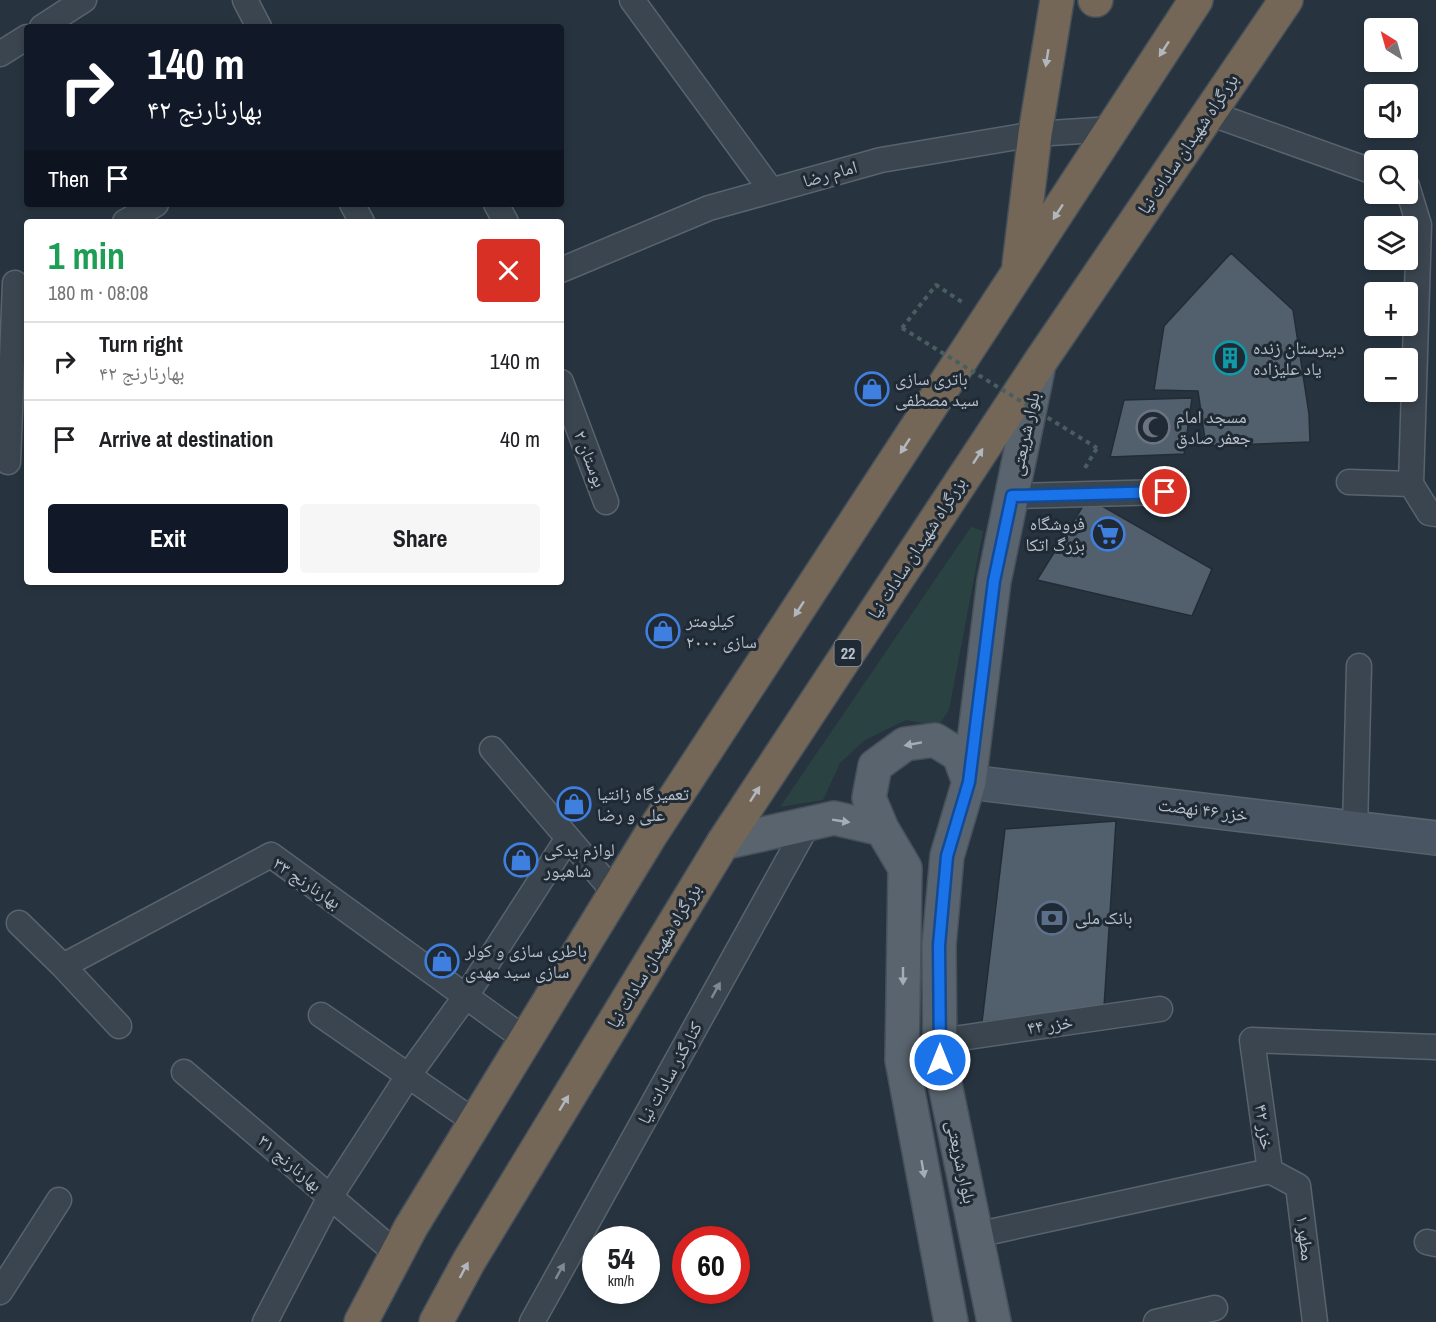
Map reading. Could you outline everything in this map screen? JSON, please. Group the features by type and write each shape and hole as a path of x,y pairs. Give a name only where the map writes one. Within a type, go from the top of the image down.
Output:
{"highway":[{"path":"1017,274 1035,134 1057,0"},
{"path":"361,1322 411,1227 615,893 1196,0"},
{"name":"بزرگراه شهیدان سادات نیا","path":"436,1322 469,1261 723,843 1040,362 1286,0"}],"main road":[{"name":"بلوار شریعتی","path":"994,1322 940,1060 939,945 947,856 969,782 994,581 1040,362"},
{"path":"951,1322 902,1060 905,868 882,829 869,798 875,766 905,744 935,740 959,755 969,782"},
{"path":"723,843 834,818 882,829"}],"street":[{"path":"47,24 84,0"},
{"path":"245,0 257,24"},
{"path":"632,0 771,190"},
{"path":"0,54 24,39"},
{"path":"1209,113 1364,168"},
{"name":"امام رضا","path":"564,269 710,208 881,160 1035,134 1112,129"},
{"path":"1413,204 1419,225 1426,337 1411,484 1429,513 1436,514"},
{"path":"130,219 151,207"},
{"path":"12,461 15,283"},
{"name":"بوستان ۲","path":"564,390 606,502"},
{"path":"1349,482 1411,484"},
{"path":"1012,496 1165,492"},
{"path":"1355,829 1359,666"},
{"path":"492,749 615,893"},
{"name":"خزر ۴۶ نهضت","path":"969,782 1436,838"},
{"name":"کنارگذر سادات نیا","path":"532,1322 808,824"},
{"path":"265,1322 330,1197 408,1076 466,996 568,838"},
{"name":"بهارنارنج ۳۳","path":"63,966 271,855 525,1040"},
{"path":"19,923 119,1026"},
{"name":"خزر ۴۴","path":"940,1041 1160,1009"},
{"path":"321,1015 475,1122"},
{"name":"خزر ۴۲","path":"976,1235 1270,1170 1252,1040 1436,1047"},
{"name":"بهارنارنج ۳۱","path":"184,1072 397,1254"},
{"name":"مطهر ۱","path":"1270,1170 1298,1186 1315,1322"},
{"path":"0,1292 59,1200"},
{"path":"1156,1322 1215,1308"}],"path":[{"path":"936,285 902,328 1097,448 1082,473"}],"green space":[{"path":"971,527 983,531 949,710 938,726 906,720 865,740 840,763 823,800 780,807"}],"building":[{"name":"دبیرستان زنده یاد علیزاده","path":"1231,253 1293,310 1309,414 1310,442 1206,446 1198,391 1154,390 1164,326"},
{"name":"مسجد امام جعفر صادق","path":"1192,398 1184,454 1110,457 1124,400"},
{"name":"فروشگاه بزرگ اتکا","path":"1088,498 1212,569 1192,616 1037,580"},
{"name":"بانک ملی","path":"1116,821 1104,1007 982,1022 1005,829"}],"place":[{"name":"دبیرستان زنده یاد علیزاده","path":"1230,358"},
{"name":"باتری سازی سید مصطفی","path":"872,389"},
{"name":"مسجد امام جعفر صادق","path":"1153,427"},
{"name":"فروشگاه بزرگ اتکا","path":"1108,534"},
{"name":"کیلومتر سازی ۲۰۰۰","path":"663,631"},
{"name":"تعمیرگاه زانتیا علی و رضا","path":"574,804"},
{"name":"لوازم یدکی شاهپور","path":"521,860"},
{"name":"بانک ملی","path":"1052,918"},
{"name":"باطری سازی و کولر سازی سید مهدی","path":"442,961"}],"route":[{"path":"940,1060 939,945 947,856 969,782 994,581 1012,496 1165,492"}]}
